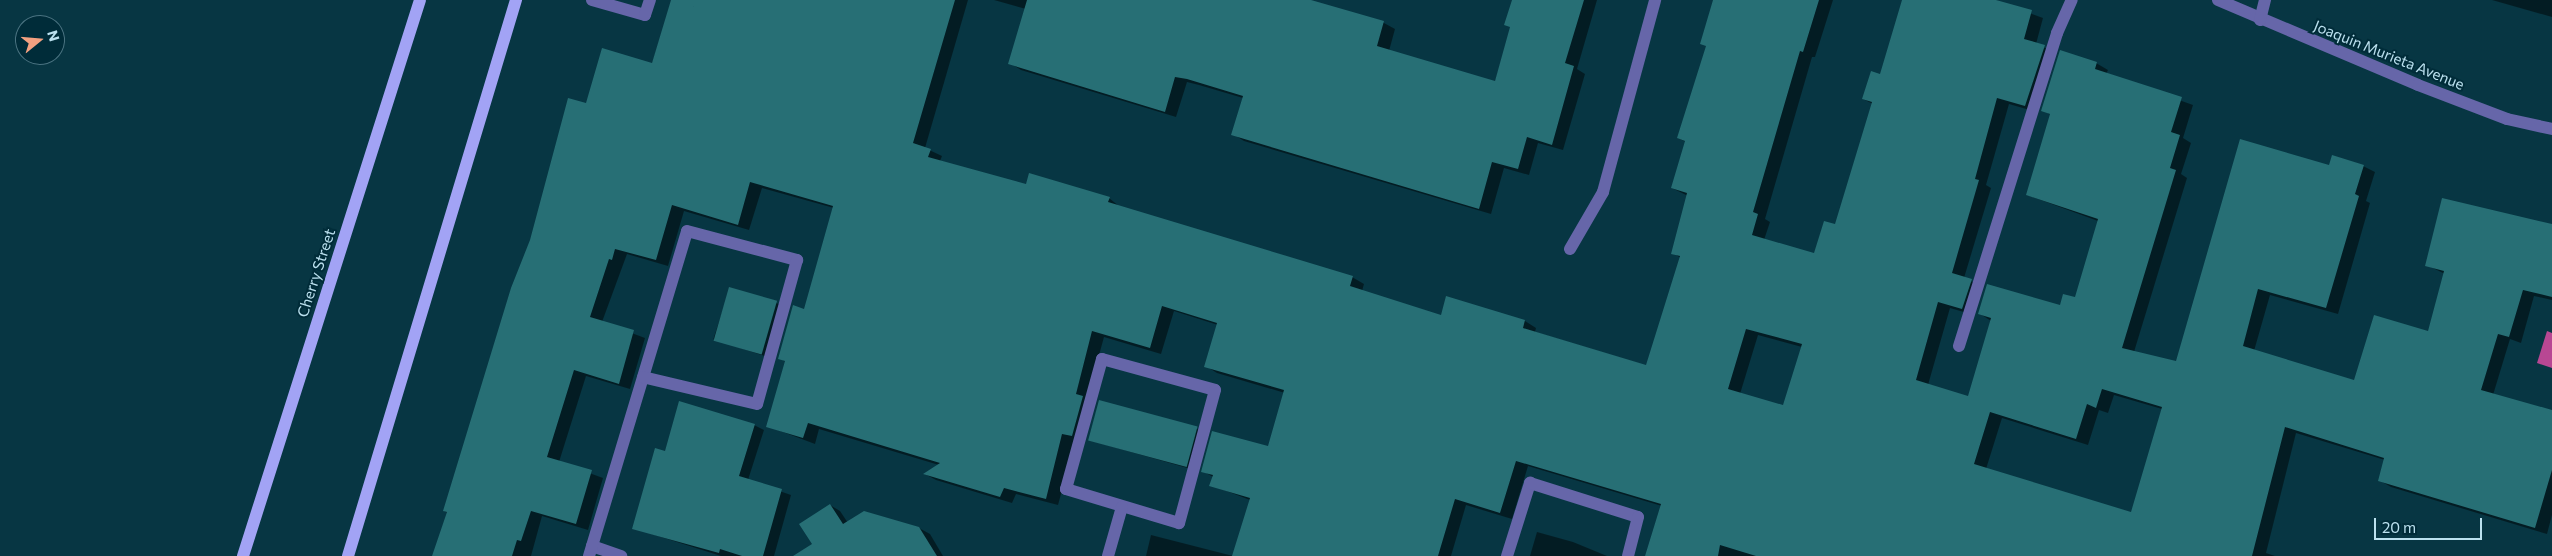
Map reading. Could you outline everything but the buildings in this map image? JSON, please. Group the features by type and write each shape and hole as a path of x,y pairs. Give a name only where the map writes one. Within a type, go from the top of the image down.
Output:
{"main road":[{"name":"Cherry Street","path":"243,556 420,0"},
{"path":"348,556 516,0"}],"street":[{"path":"592,0 645,15 650,0"},
{"path":"1570,249 1602,192 1655,0"},
{"path":"1959,346 2057,33 2072,0"},
{"name":"Joaquin Murieta Avenue","path":"2218,0 2260,20 2507,119 2552,129"},
{"path":"2260,20 2265,0"},
{"path":"621,556 591,551 643,377 687,231 797,260 757,404 643,377"},
{"path":"1102,359 1215,390 1179,523 1122,507 1066,489 1102,359"},
{"path":"1507,556 1530,483 1638,517 1628,556"},
{"path":"1108,556 1122,507"}],"shaded area":[{"path":"2547,331 2552,333 2552,368 2537,363"}]}
